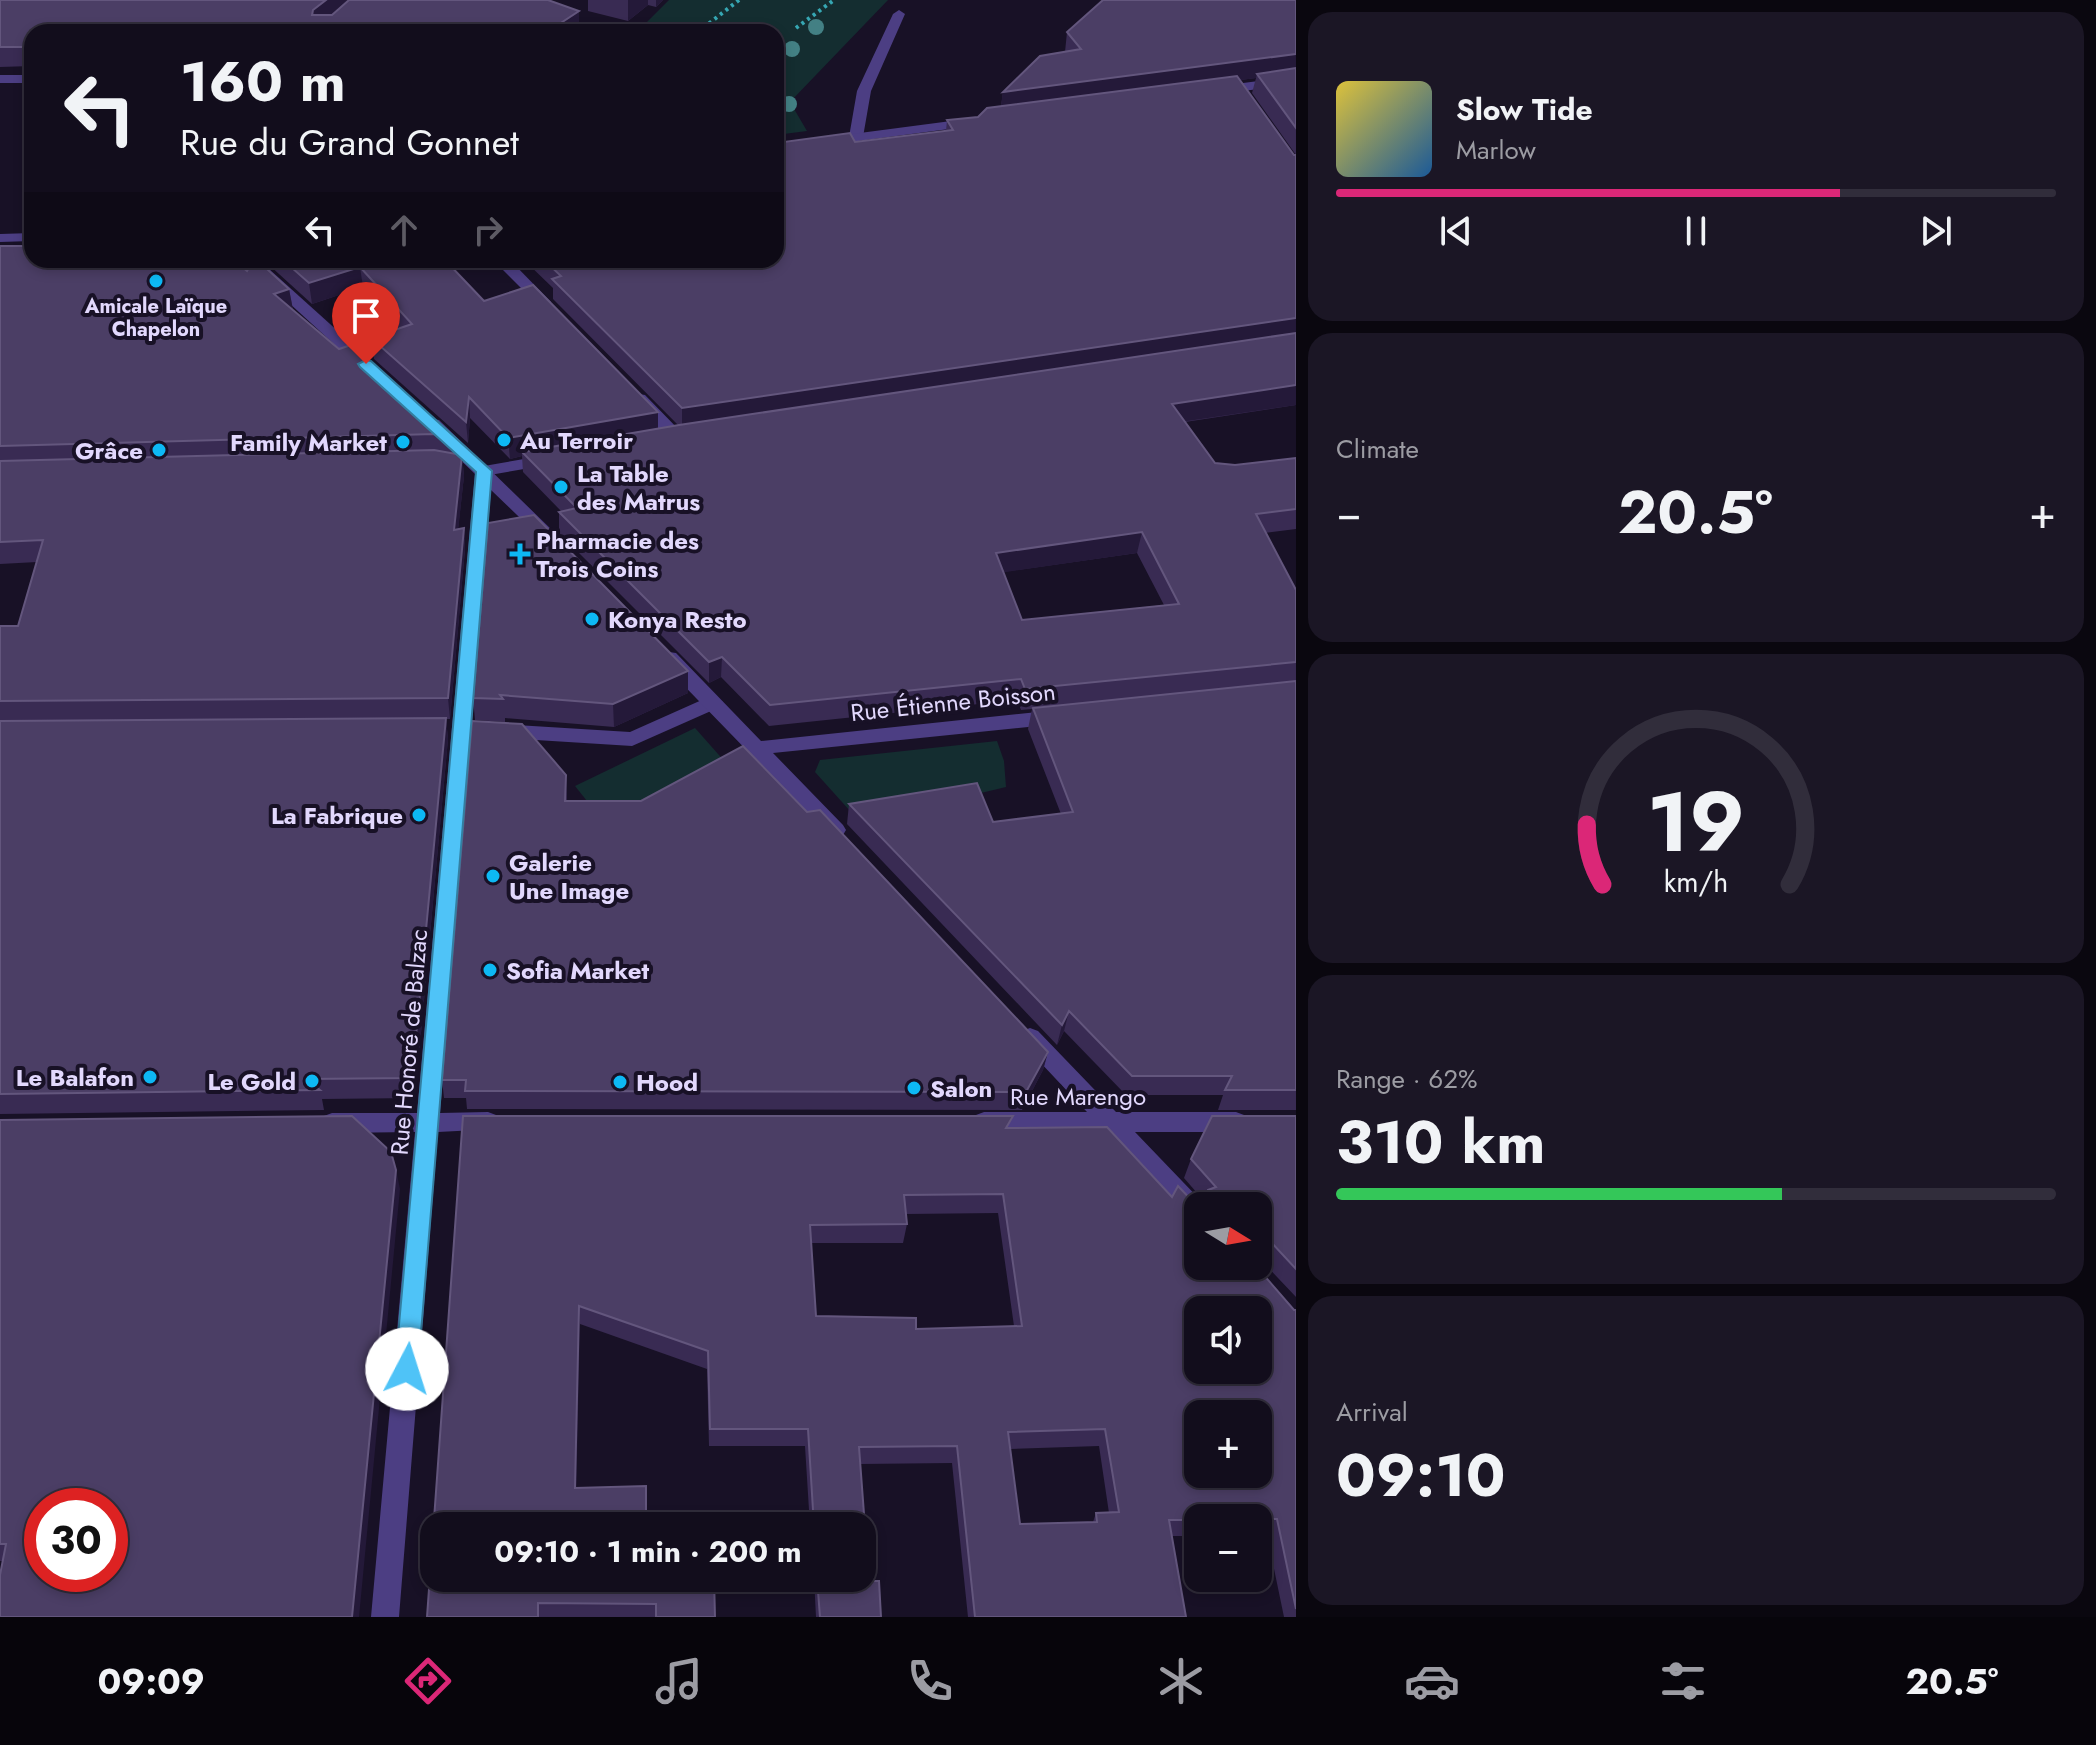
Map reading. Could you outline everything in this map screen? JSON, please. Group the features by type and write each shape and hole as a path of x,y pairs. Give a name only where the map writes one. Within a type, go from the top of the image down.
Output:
{"street":[{"path":"856,137 864,91 899,14"},
{"path":"0,79 24,79"},
{"path":"1207,92 1296,80"},
{"path":"1238,88 1249,103"},
{"path":"784,147 994,119"},
{"path":"0,238 24,237"},
{"path":"259,268 377,374"},
{"path":"509,268 554,314"},
{"path":"629,389 669,439 708,433"},
{"path":"423,416 557,544"},
{"path":"448,465 484,471 558,458"},
{"name":"Rue Honoré de Balzac","path":"385,1617 484,471"},
{"path":"657,646 854,850"},
{"path":"438,729 632,739 713,702"},
{"name":"Rue Étienne Boisson","path":"758,748 1079,715"},
{"path":"1014,1020 1184,1199"},
{"path":"316,1123 507,1122"},
{"name":"Rue Marengo","path":"968,1122 1265,1122"}],"path":[{"path":"708,24 739,0"},
{"path":"796,28 834,0"}],"green space":[{"path":"669,0 888,0 790,102 807,131 784,134 784,24 645,24"},
{"path":"695,728 726,763 634,807 591,806 575,786"},
{"path":"997,741 1004,761 1006,787 860,822 815,772 820,760"}],"building":[{"path":"0,0 326,0 313,10 312,15 332,15 349,0 548,0 579,11 559,24 24,24 24,47 0,47"},
{"path":"1103,0 1296,0 1296,54 1003,92 1040,56 1081,49 1067,32"},
{"path":"1296,68 1296,128 1257,74"},
{"path":"1237,76 1296,155 1296,318 682,408 552,279 561,276 552,268 784,268 784,142 850,133 855,142 953,130 947,120 978,117 987,108"},
{"path":"0,246 24,246 24,268 243,268 247,271 249,268 266,268 289,289 274,294 339,349 351,345 453,437 434,434 0,446"},
{"path":"292,268 357,268 309,283"},
{"path":"361,268 453,268 484,301 533,285 658,412 508,438 469,397 466,422 371,338 412,324"},
{"path":"1296,333 1296,385 1172,404 1215,463 1235,465 1296,458 1296,509 1256,514 1296,590 1296,662 1025,689 1021,679 770,705 722,657 709,662 559,512 577,508 522,452 679,425","holes":["1142,532 1179,604 1022,620 996,553"]},
{"path":"434,450 462,455 454,530 464,528 448,698 0,701 0,626 18,626 43,540 0,542 0,461"},
{"path":"534,515 688,671 613,704 500,695 503,699 473,698 488,523"},
{"path":"1296,681 1296,1090 1225,1090 1232,1076 1132,1076 1069,1011 1062,1025 849,804 977,783 993,822 1073,812 1033,708"},
{"path":"446,718 412,1078 306,1079 320,1090 0,1094 0,721"},
{"path":"472,721 522,724 566,775 565,801 641,801 743,746 807,812 820,810 1048,1052 1026,1092 465,1091 466,1080 442,1080"},
{"path":"352,1116 391,1152 396,1170 352,1617 0,1617 0,1575 6,1544 0,1544 0,1120"},
{"path":"463,1116 1013,1116 1006,1128 1107,1127 1172,1197 1178,1186 1184,1192 1184,1280 1268,1280 1296,1310 1296,1609 1277,1519 1272,1519 1272,1504 1184,1504 1184,1520 1169,1520 1186,1617 975,1617 957,1446 859,1447 864,1512 813,1512 808,1429 710,1429 708,1351 579,1306 575,1488 646,1486 646,1512 435,1512","holes":["1003,1194 1022,1326 916,1329 916,1318 816,1316 810,1225 907,1224 904,1195","1105,1429 1119,1512 1096,1513 1097,1522 1020,1524 1008,1432"]},
{"path":"1212,1116 1296,1116 1296,1269 1272,1243 1272,1192 1208,1192 1216,1187 1191,1159"},
{"path":"876,1581 879,1581 881,1617 820,1617 818,1592 876,1592"},
{"path":"429,1592 714,1592 715,1617 656,1617 656,1604 538,1603 538,1617 427,1617"}],"place":[{"name":"Amicale Laïque Chapelon","path":"156,281"},
{"name":"Au Terroir","path":"504,440"},
{"name":"Family Market","path":"403,442"},
{"name":"Grâce","path":"159,450"},
{"name":"La Table des Matrus","path":"561,487"},
{"name":"Pharmacie des Trois Coins","path":"520,554"},
{"name":"Konya Resto","path":"592,619"},
{"name":"La Fabrique","path":"419,815"},
{"name":"Galerie Une Image","path":"493,876"},
{"name":"Sofia Market","path":"490,970"},
{"name":"Le Balafon","path":"150,1077"},
{"name":"Le Gold","path":"312,1081"},
{"name":"Hood","path":"620,1082"},
{"name":"Salon","path":"914,1088"}],"route":[{"path":"366,364 484,471 407,1369"}]}
